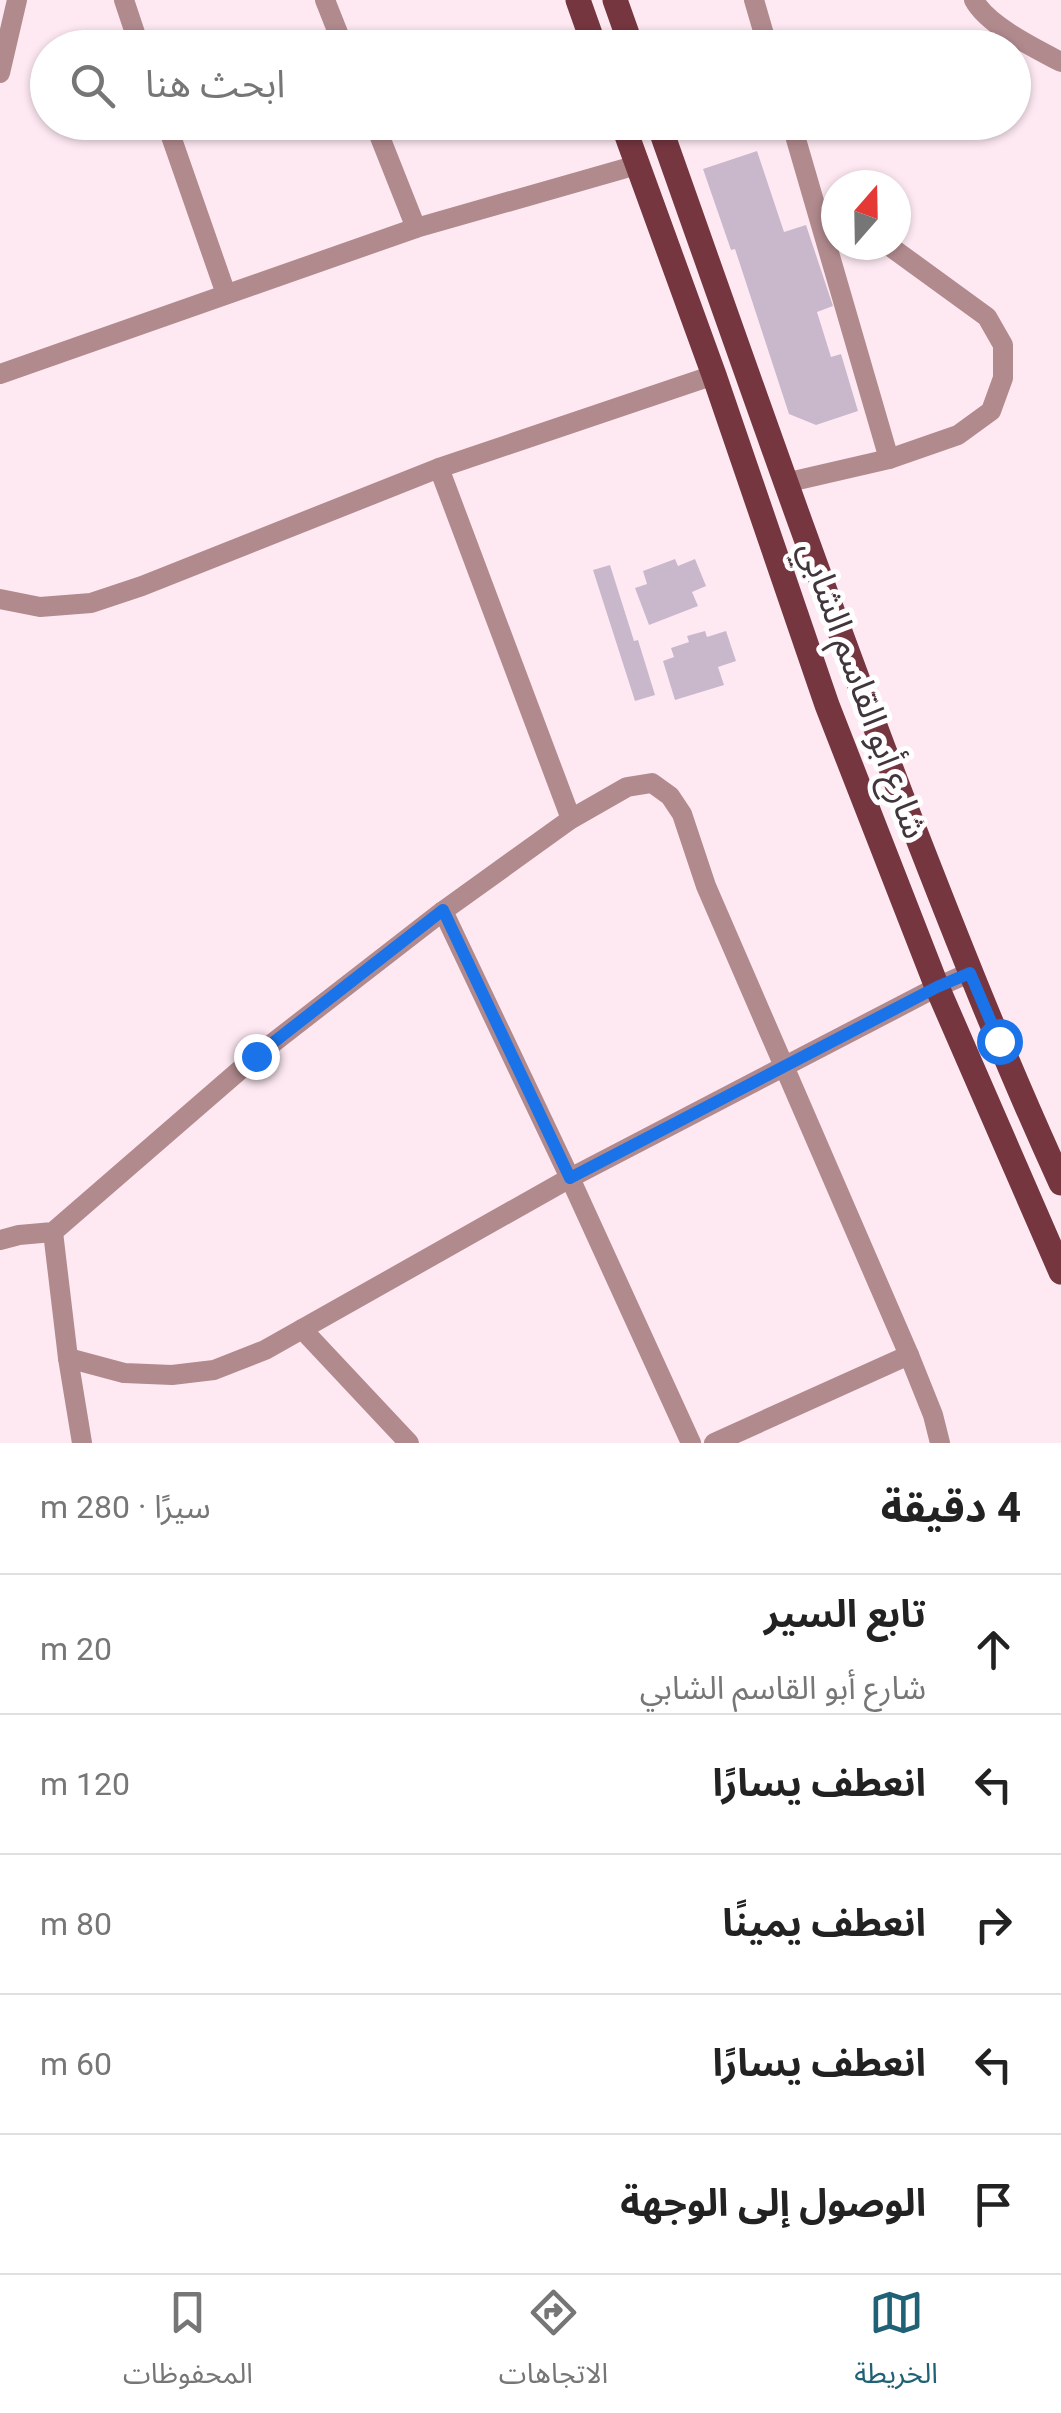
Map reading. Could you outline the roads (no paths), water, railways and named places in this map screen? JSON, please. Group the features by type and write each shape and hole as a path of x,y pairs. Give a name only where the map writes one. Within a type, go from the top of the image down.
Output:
{"main road":[{"path":"578,0 589,30"},
{"path":"615,0 626,30"},
{"name":"شارع أبو القاسم الشابي","path":"628,140 827,705 937,987 1061,1272"},
{"name":"شارع أبو القاسم الشابي","path":"664,140 860,688 970,973 1060,1179"}],"street":[{"path":"0,73 17,0"},
{"path":"124,0 134,30"},
{"path":"325,0 337,30"},
{"path":"754,0 763,30"},
{"path":"974,0 978,9 1006,30"},
{"path":"1031,45 1061,62"},
{"path":"172,140 226,294"},
{"path":"381,140 416,228"},
{"path":"796,140 889,459"},
{"path":"0,374 416,228 637,165"},
{"path":"812,194 821,200"},
{"path":"785,483 889,459 958,434 991,411 1003,378 1003,345 988,317 909,260"},
{"path":"0,600 40,607 91,602 142,586 439,468 714,375"},
{"path":"439,468 571,818"},
{"path":"0,1240 53,1232 256,1056 443,910 571,818 627,787 652,783 670,796 682,814 706,886 909,1355 933,1414 940,1443"},
{"path":"443,910 692,1443"},
{"path":"68,1358 124,1373 172,1374 214,1370 265,1350 570,1178 970,973"},
{"path":"1024,1189 1060,1179"},
{"path":"53,1232 82,1443"},
{"path":"302,1328 409,1443"},
{"path":"714,1443 909,1355"}]}
